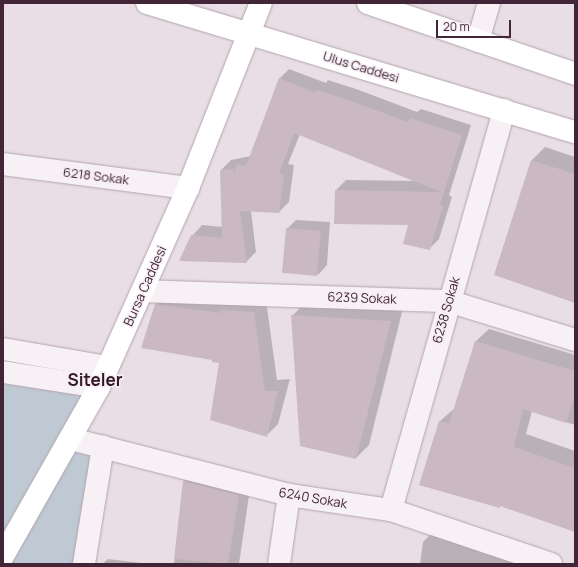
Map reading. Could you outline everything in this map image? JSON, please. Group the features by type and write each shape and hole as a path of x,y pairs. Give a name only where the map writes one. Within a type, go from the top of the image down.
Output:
{"main road":[{"name":"Ulus Caddesi","path":"147,3 575,132"},
{"name":"Bursa Caddesi","path":"3,556 71,439 99,387 188,188 262,3"},
{"path":"368,3 575,74"}],"street":[{"path":"478,41 489,3"},
{"name":"6238 Sokak","path":"391,510 448,301 504,110"},
{"name":"6218 Sokak","path":"3,164 188,188"},
{"name":"6239 Sokak","path":"143,291 448,301 575,340"},
{"path":"3,349 108,367"},
{"path":"3,372 99,387"},
{"name":"6240 Sokak","path":"71,439 289,495 391,510 551,564"},
{"path":"84,564 103,447"},
{"path":"279,564 289,495"}],"shaded area":[{"path":"3,372 99,387 71,439 103,447 84,564 3,564"}],"building":[{"path":"279,78 316,93 317,90 408,122 410,118 462,135 440,205 443,206 430,250 403,244 408,225 334,224 335,190 441,192 294,133 279,174 284,175 279,213 240,211 247,263 179,261 191,235 222,238 220,170 234,169 234,174 237,164 246,166"},
{"path":"531,160 575,174 575,303 494,275"},
{"path":"286,228 321,231 317,276 282,273"},
{"path":"155,304 220,313 220,310 254,312 265,391 278,391 267,437 210,420 219,363 212,362 212,360 141,348"},
{"path":"291,315 391,321 356,459 300,446"},
{"path":"475,341 575,371 575,395 566,423 523,409 514,447 575,468 575,532 500,506 500,508 419,485 439,421 449,424"},
{"path":"183,481 239,495 228,564 174,559"}],"district":[{"name":"Siteler","path":"95,380"}]}
